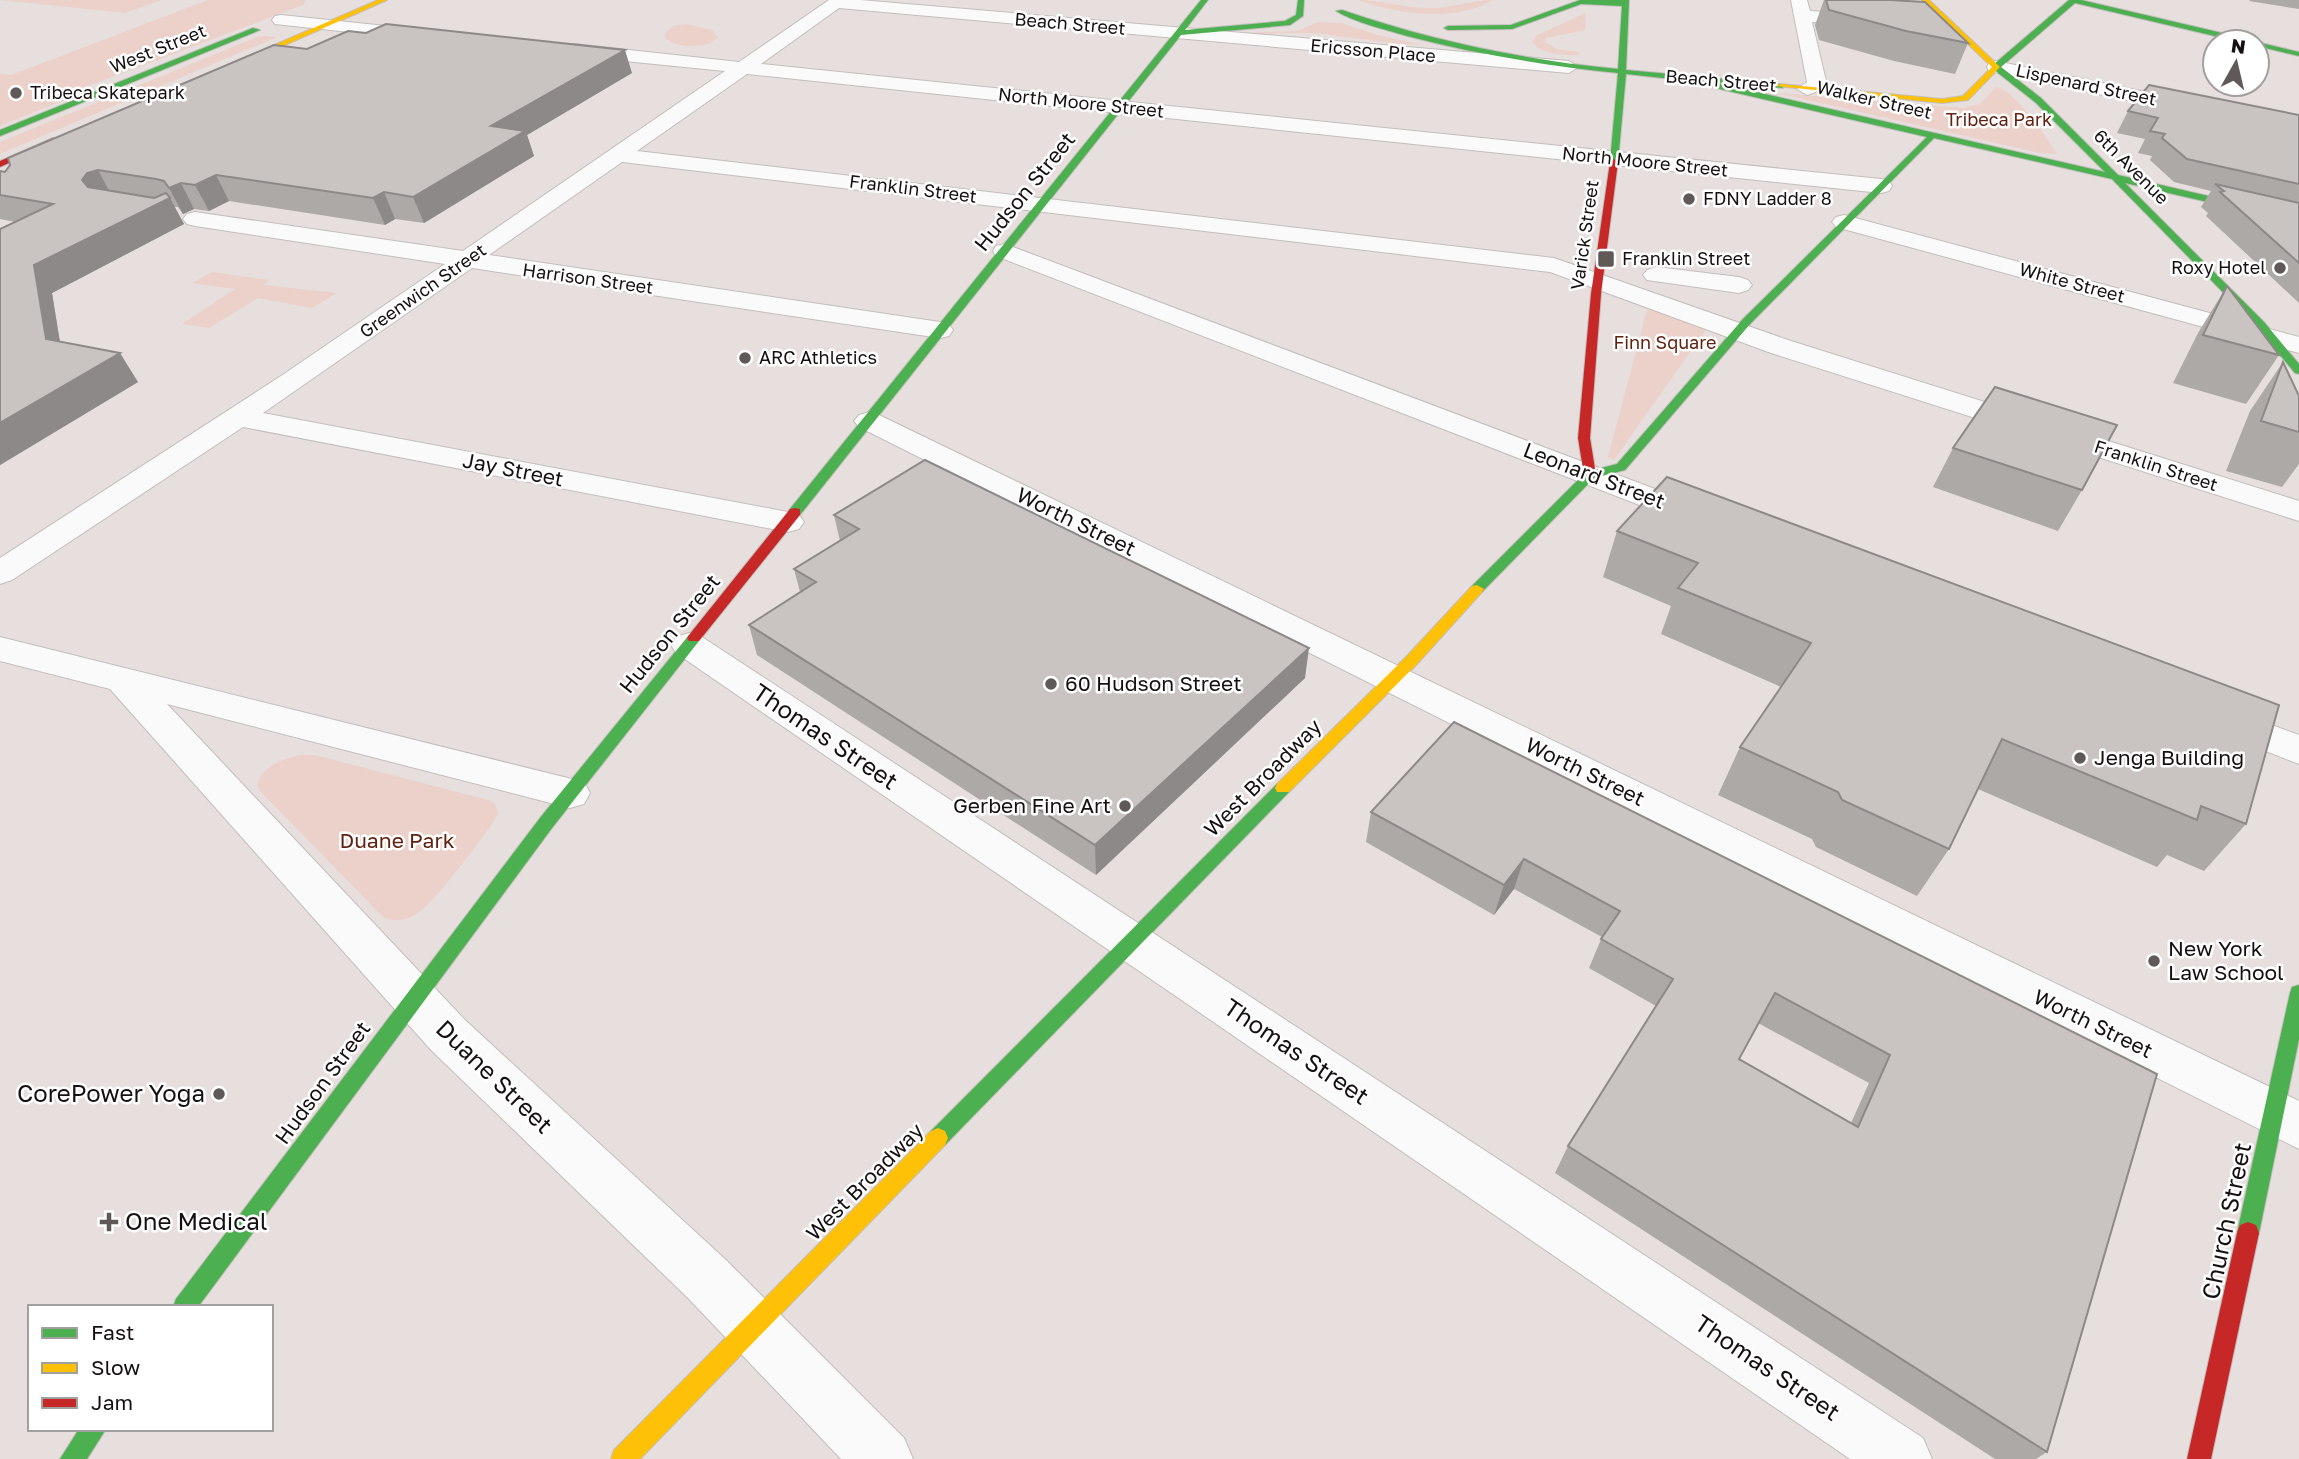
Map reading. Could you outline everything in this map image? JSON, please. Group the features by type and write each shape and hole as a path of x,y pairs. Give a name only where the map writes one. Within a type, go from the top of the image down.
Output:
{"main road":[{"path":"211,74 384,0"},
{"name":"Hudson Street","path":"185,1305 413,997 570,793 1205,0"},
{"path":"1178,33 1287,23 1299,16 1301,0"},
{"path":"1403,23 1484,22 1520,12 1538,0"},
{"name":"6th Avenue","path":"1924,0 1996,67 2038,100 2273,338 2299,371"},
{"path":"1996,67 2073,0 2201,31"},
{"path":"1326,5 1403,23 1454,28 1503,28 1531,22 1580,2 1626,2"},
{"name":"Varick Street","path":"1590,475 1584,438 1598,281 1615,159 1626,2"},
{"name":"Beach Street","path":"1326,5 1399,32 1504,57 1569,67 1684,78 1956,101 1965,98 1996,67"},
{"name":"West Street","path":"0,134 308,9"},
{"path":"2271,47 2299,54"},
{"name":"Walker Street","path":"1684,78 2299,220"},
{"path":"0,164 76,132"},
{"name":"West Broadway","path":"623,1459 1130,941 1394,678 1457,609 1590,475 1621,467 1737,332 1934,134"},
{"name":"Church Street","path":"2199,1459 2286,1120 2299,993"},
{"path":"72,1459 93,1431"}],"street":[{"name":"Beach Street","path":"838,1 1178,33"},
{"name":"Greenwich Street","path":"0,573 238,417 838,1"},
{"path":"1807,89 1818,85 1801,8 1884,21"},
{"path":"281,20 448,37"},
{"path":"1929,24 1952,26"},
{"name":"Ericsson Place","path":"1178,33 1569,67"},
{"name":"North Moore Street","path":"553,48 1881,186"},
{"name":"Lispenard Street","path":"1996,67 2206,111"},
{"name":"Franklin Street","path":"618,155 1544,264 1737,332 2299,511"},
{"name":"Harrison Street","path":"195,219 940,330"},
{"name":"White Street","path":"1844,222 2299,345"},
{"name":"Leonard Street","path":"1005,251 1726,527"},
{"path":"1656,275 1739,285"},
{"name":"Jay Street","path":"238,417 788,522"},
{"name":"Worth Street","path":"869,421 2286,1120"},
{"name":"Thomas Street","path":"689,645 1902,1459"},
{"path":"0,649 570,793"},
{"name":"Duane Street","path":"122,679 448,1035 707,1279 883,1459"},
{"path":"2192,708 2299,750"}],"green space":[{"path":"0,0 306,0 303,5 83,88 67,99 0,126"},
{"path":"1358,0 1428,8 1493,0 1462,12 1426,14 1390,9"},
{"path":"1586,13 1585,30 1546,38 1545,42 1557,49 1580,52 1579,55 1547,52 1532,42 1537,35"},
{"path":"1318,22 1341,23 1381,36 1424,45 1315,33 1276,33 1258,37 1237,33 1297,31"},
{"path":"686,24 712,30 718,38 699,46 684,46 665,38 665,33 673,26"},
{"path":"265,36 277,37 0,154 0,142"},
{"name":"Tribeca Park","path":"1996,87 2021,105 2057,154 2040,153 1777,93 1963,108 1980,104"},
{"path":"212,272 269,280 264,285 337,293 312,308 258,298 209,328 182,324 235,289 192,283"},
{"name":"Finn Square","path":"1647,310 1659,311 1703,327 1705,331 1614,460 1608,457"},
{"name":"Duane Park","path":"301,755 315,755 488,800 495,804 498,813 475,847 430,902 409,918 388,919 383,917 257,785 269,768"}],"pier":[{"path":"0,0 125,13 161,0 208,0 11,75 0,74"}],"building":[{"path":"1826,0 1925,2 1968,43 1906,31 1829,10"},
{"path":"386,24 625,50 491,126 525,131 413,197 384,192 373,198 216,175 195,185 181,183 169,188 164,181 156,179 98,170 87,173 82,180 88,187 154,198 166,193 170,198 34,265 46,339 120,353 0,423 0,229 53,204 0,195 0,171 5,172 10,165 8,158 274,45 307,49 348,31 366,33"},
{"path":"2149,85 2201,95 2201,98 2214,98 2299,115 2299,184 2187,159 2162,138 2165,134 2150,131 2158,118 2128,111"},
{"path":"2215,184 2299,203 2299,263 2220,192 2224,191"},
{"path":"2227,286 2279,355 2203,335"},
{"path":"2283,362 2299,396 2299,432 2261,421"},
{"path":"1995,387 2117,425 2082,490 1953,448"},
{"name":"60 Hudson Street","path":"925,460 1309,648 1095,845 749,625 816,582 794,569 859,529 834,515"},
{"path":"1667,477 2279,705 2246,824 2201,806 2197,820 2002,739 1949,849 1842,800 1838,792 1740,747 1811,643 1678,588 1698,563 1617,531"},
{"path":"1454,722 2157,1074 2047,1452 1568,1146 1673,979 1601,939 1620,911 1524,859 1504,885 1371,812","holes":["1775,993 1890,1055 1858,1127 1739,1059"]}],"traffic: fast":[{"path":"795,512 1205,0"},
{"path":"1178,33 1287,23 1299,16 1301,0"},
{"path":"1622,72 1626,0"},
{"path":"2072,0 2201,31"},
{"path":"2074,0 1996,67 2038,100 2260,324 2299,371"},
{"path":"1448,28 1512,27 1580,2 1626,4"},
{"path":"1340,11 1447,44 1502,55 1613,71 1780,86"},
{"path":"0,133 256,30"},
{"path":"2271,47 2299,54"},
{"path":"1614,162 1622,72"},
{"path":"1684,78 2299,220"},
{"path":"1477,589 1590,475 1621,467 1747,321 1934,134"},
{"path":"185,1305 546,823 694,638"},
{"path":"938,1138 1283,788"},
{"path":"2248,1233 2299,993"},
{"path":"72,1459 93,1431"}],"traffic: slow":[{"path":"230,66 384,0"},
{"path":"1780,86 1942,101 1965,98 1996,67 1925,0"},
{"path":"1283,788 1412,660 1477,589"},
{"path":"623,1459 938,1138"}],"traffic: jam":[{"path":"0,164 56,140"},
{"path":"1590,475 1584,438 1596,294 1614,162"},
{"path":"694,638 795,512"},
{"path":"2199,1459 2248,1233"}],"place":[{"name":"Tribeca Skatepark","path":"16,93"},
{"name":"FDNY Ladder 8","path":"1689,199"},
{"name":"Franklin Street","path":"1606,259"},
{"name":"Roxy Hotel","path":"2280,268"},
{"name":"ARC Athletics","path":"745,358"},
{"name":"60 Hudson Street","path":"1051,684"},
{"name":"Jenga Building","path":"2080,758"},
{"name":"Gerben Fine Art","path":"1125,806"},
{"name":"New York Law School","path":"2154,961"},
{"name":"CorePower Yoga","path":"219,1094"},
{"name":"One Medical","path":"109,1222"}]}
